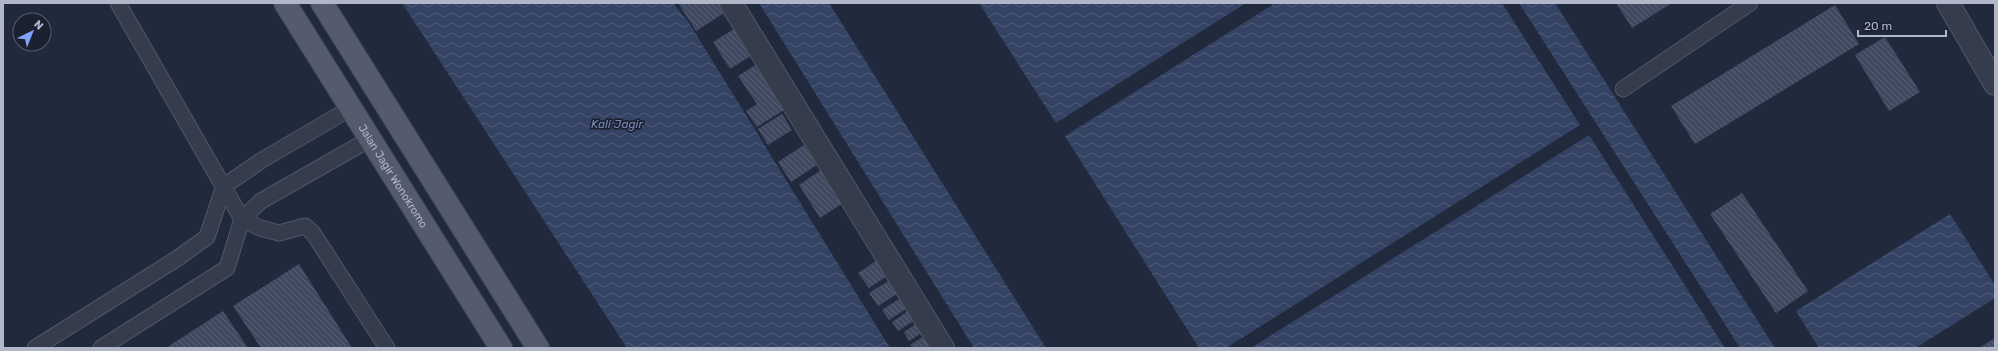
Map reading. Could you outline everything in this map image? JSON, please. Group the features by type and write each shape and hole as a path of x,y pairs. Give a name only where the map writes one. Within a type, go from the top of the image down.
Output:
{"main road":[{"name":"Jalan Jagir Wonokromo","path":"285,3 501,348"},
{"path":"322,3 538,348"},
{"path":"351,108 377,91"},
{"path":"370,139 396,122"}],"street":[{"path":"732,3 943,348"},
{"path":"1948,3 1995,84"}],"lane":[{"path":"118,3 242,219 260,228 279,233 305,226 313,233 387,348"},
{"path":"1623,89 1750,3"},
{"path":"35,348 178,258 207,237 224,186 262,160 351,108"},
{"path":"100,348 227,268 242,219 261,201 370,139"}],"water":[{"name":"Kali Jagir","path":"402,3 673,3 689,23 890,348 627,348"},
{"path":"759,3 829,3 1046,348 974,348"},
{"path":"979,3 1246,3 1056,123"},
{"path":"1275,3 1502,3 1580,125 1226,348 1199,348 1065,136"},
{"path":"1519,3 1555,3 1775,348 1740,348"},
{"path":"1589,135 1725,348 1251,348"},
{"path":"1950,214 1995,285 1995,298 1915,348 1819,348 1796,311"}],"building":[{"path":"678,3 728,3 732,8 696,31"},
{"path":"1616,3 1672,3 1632,28"},
{"path":"1835,5 1859,44 1695,144 1671,106"},
{"path":"734,29 752,55 730,69 713,42"},
{"path":"1885,37 1920,92 1889,111 1855,55"},
{"path":"762,61 792,105 757,127 746,111 757,104 738,76"},
{"path":"782,114 792,130 768,145 758,129"},
{"path":"810,141 823,161 791,182 778,162"},
{"path":"824,168 846,201 820,218 799,185"},
{"path":"1742,193 1808,291 1776,313 1710,214"},
{"path":"885,255 895,271 869,288 858,273"},
{"path":"299,264 352,348 261,348 233,306"},
{"path":"895,277 903,290 878,306 869,293"},
{"path":"905,295 912,305 889,320 882,310"},
{"path":"914,307 921,316 898,331 892,322"},
{"path":"223,311 248,348 166,348"},
{"path":"922,320 928,329 909,341 904,332"},
{"path":"931,332 937,342 928,348 913,348 910,345"},
{"path":"1995,338 1995,348 1979,348"}]}
